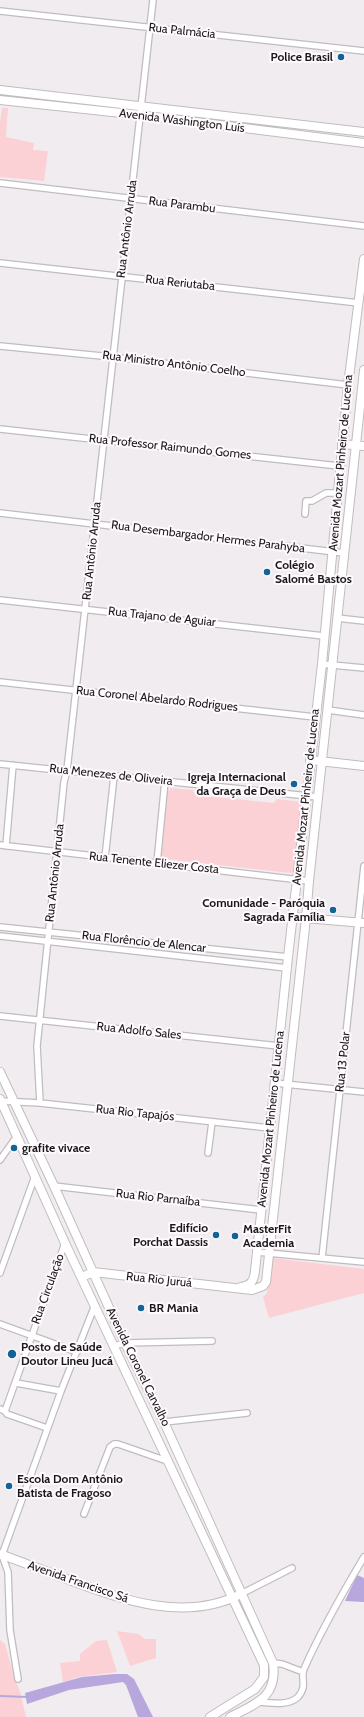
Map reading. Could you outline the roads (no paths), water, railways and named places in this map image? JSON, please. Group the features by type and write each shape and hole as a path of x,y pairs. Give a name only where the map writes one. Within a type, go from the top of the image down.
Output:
{"main road":[{"name":"Avenida Washington Luís","path":"0,90 364,132"},
{"path":"20,102 21,93"},
{"path":"52,106 53,97"},
{"name":"Avenida Washington Luís","path":"0,100 140,115 364,143"},
{"path":"239,128 240,117"},
{"name":"Avenida Mozart Pinheiro de Lucena","path":"238,1288 250,1284 254,1279 296,880 322,664 333,552 339,466 364,260"},
{"name":"Avenida Mozart Pinheiro de Lucena","path":"238,1288 252,1290 262,1286 266,1282 270,1253 344,553 360,446 364,370"},
{"path":"342,444 360,446"},
{"path":"310,760 364,766"},
{"path":"293,917 361,923"},
{"name":"Avenida Coronel Carvalho","path":"0,1072 54,1186 124,1343 164,1422 273,1663"},
{"name":"Avenida Coronel Carvalho","path":"0,1100 36,1176 65,1243 264,1665 264,1677 255,1689 210,1717"},
{"path":"82,1278 93,1272"},
{"name":"Rua Rio Juruá","path":"93,1272 238,1288"},
{"name":"Avenida Francisco Sá","path":"1,1555 114,1596 154,1606 211,1606 232,1599 241,1594"},
{"path":"230,1717 259,1702 269,1691 273,1683 273,1663"}],"street":[{"name":"Rua Antônio Arruda","path":"40,1103 38,1046 64,782 67,770 86,609 112,357 153,0"},
{"name":"Rua Palmácia","path":"0,11 364,51"},
{"name":"Rua Parambu","path":"0,183 364,226"},
{"name":"Rua Reriutaba","path":"0,263 359,303"},
{"name":"Rua Ministro Antônio Coelho","path":"0,346 112,357 348,385"},
{"name":"Rua Professor Raimundo Gomes","path":"0,429 103,439 339,466"},
{"path":"305,514 306,501 312,501 326,493 338,493"},
{"name":"Rua Desembargador Hermes Parahyba","path":"0,514 344,553"},
{"name":"Rua Trajano de Aguiar","path":"0,600 324,636"},
{"path":"337,618 364,621"},
{"path":"322,664 364,668"},
{"name":"Rua Coronel Abelardo Rodrigues","path":"0,682 315,716"},
{"path":"328,710 364,714"},
{"name":"Rua Menezes de Oliveira","path":"0,764 318,797"},
{"path":"3,846 13,765"},
{"path":"106,858 114,776"},
{"path":"157,863 165,781"},
{"name":"Rua Tenente Eliezer Costa","path":"3,846 309,881"},
{"name":"Rua 13 Polar","path":"322,1258 339,1089 361,923 364,866"},
{"name":"Rua Florêncio de Alencar","path":"0,926 288,957"},
{"name":"Rua Florêncio de Alencar","path":"0,936 287,968"},
{"name":"Rua Adolfo Sales","path":"0,1016 279,1046"},
{"path":"275,1083 364,1092"},
{"name":"Rua Rio Tapajós","path":"0,1100 270,1128"},
{"path":"208,1153 212,1122"},
{"path":"0,1160 17,1136"},
{"path":"0,1272 36,1176"},
{"name":"Rua Rio Parnaíba","path":"54,1186 261,1210"},
{"name":"Rua Circulação","path":"3,1410 16,1383 31,1343 32,1336 65,1243"},
{"path":"257,1252 364,1262"},
{"path":"18,1679 10,1630 8,1572 1,1555 47,1428 95,1304"},
{"path":"0,1324 76,1352"},
{"path":"114,1346 124,1343 212,1341"},
{"path":"16,1383 61,1391"},
{"path":"3,1410 7,1414 47,1428"},
{"path":"164,1422 247,1413"},
{"path":"84,1514 110,1447 114,1444 167,1460"},
{"path":"259,1702 280,1703 297,1699 302,1691 304,1682 303,1672 335,1605 364,1557"},
{"name":"Avenida Francisco Sá","path":"241,1594 292,1568"},
{"path":"273,1663 282,1664 303,1672"}],"waterway":[{"path":"0,1696 27,1697"}],"place":[{"name":"Police Brasil","path":"341,57"},
{"name":"Colégio Salomé Bastos","path":"267,572"},
{"name":"Igreja Internacional da Graça de Deus","path":"294,784"},
{"name":"Comunidade - Paróquia Sagrada Família","path":"333,910"},
{"name":"grafite vivace","path":"14,1148"},
{"name":"Edifício Porchat Dassis","path":"216,1235"},
{"name":"MasterFit Academia","path":"235,1236"},
{"name":"BR Mania","path":"141,1308"},
{"name":"Posto de Saúde Doutor Lineu Jucá","path":"12,1354"},
{"name":"Escola Dom Antônio Batista de Fragoso","path":"9,1486"}]}
